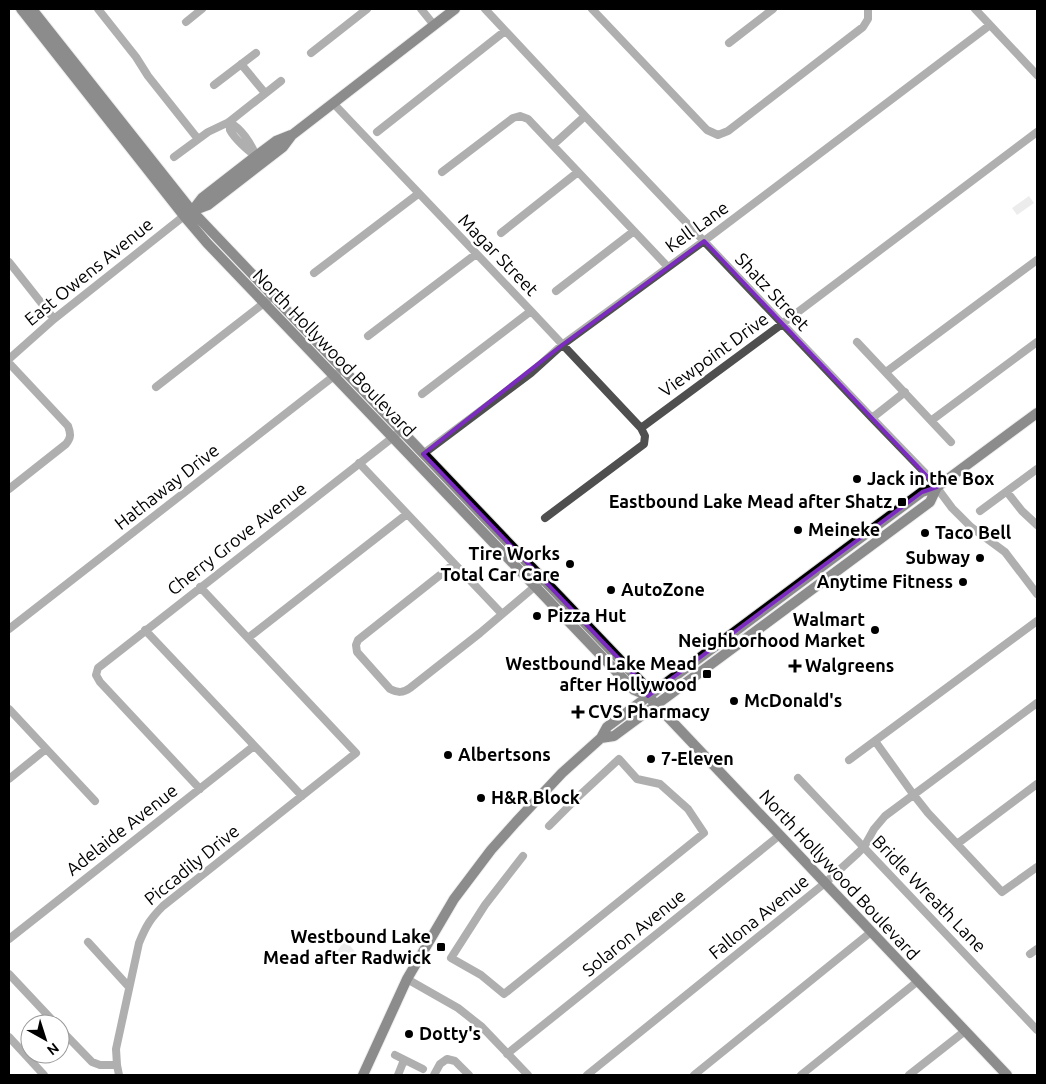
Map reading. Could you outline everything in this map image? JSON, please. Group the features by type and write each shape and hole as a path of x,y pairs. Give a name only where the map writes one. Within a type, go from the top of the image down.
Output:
{"main road":[{"name":"North Hollywood Boulevard","path":"21,9 188,214 397,434 535,586 636,691 648,696"},
{"name":"North Hollywood Boulevard","path":"32,9 188,214"},
{"name":"East Owens Avenue","path":"188,214 208,205 283,147 292,135 455,9"},
{"name":"East Owens Avenue","path":"188,214 202,198 256,156 276,141 292,135"},
{"path":"363,1075 407,979 454,899 491,850 540,796 601,738 607,727 922,492 937,487 1037,412"},
{"name":"North Hollywood Boulevard","path":"397,434 423,454 544,579 643,684 648,696 656,705 1007,1075"},
{"path":"601,738 614,736 930,502 937,487"},
{"path":"811,590 812,583 825,570 824,565"},
{"path":"743,640 748,629 773,608 775,602"},
{"path":"584,637 592,630"}],"street":[{"path":"98,9 198,139"},
{"path":"186,22 202,9"},
{"path":"311,53 367,9"},
{"path":"421,9 434,25"},
{"name":"Shatz Street","path":"485,9 929,477 952,508 971,527 1005,552 1037,594"},
{"path":"592,9 707,130 718,135 728,130 863,27 868,18 868,11"},
{"path":"729,43 773,9"},
{"path":"975,9 1037,75"},
{"name":"Kell Lane","path":"423,454 531,373 562,345 704,241 990,25"},
{"path":"377,132 505,31"},
{"path":"214,85 256,53"},
{"path":"241,64 265,93"},
{"path":"174,157 208,132 229,122 281,81"},
{"name":"Magar Street","path":"333,104 641,428"},
{"path":"442,172 513,118 520,116 528,119 668,267"},
{"path":"553,145 585,116"},
{"path":"229,122 236,125 252,146 256,156"},
{"name":"Viewpoint Drive","path":"641,428 1037,132"},
{"path":"501,233 578,172"},
{"path":"314,273 418,194"},
{"name":"East Owens Avenue","path":"9,361 54,319 188,214"},
{"path":"556,291 634,231"},
{"path":"368,336 476,254"},
{"path":"886,372 1037,260"},
{"path":"9,262 54,319"},
{"path":"156,387 268,299"},
{"path":"422,394 531,311"},
{"path":"857,342 952,442"},
{"path":"932,420 1037,342"},
{"path":"9,361 68,426 71,433 66,444 9,489"},
{"name":"Hathaway Drive","path":"9,629 339,373"},
{"path":"872,418 905,392"},
{"path":"545,518 644,444 645,436 641,428"},
{"name":"Cherry Grove Avenue","path":"200,789 100,682 96,675 98,668 397,434"},
{"path":"359,463 502,614"},
{"path":"980,511 1037,470"},
{"path":"1006,492 1037,525"},
{"path":"200,587 248,638 407,514"},
{"path":"454,564 358,640 356,645 357,652 390,689 396,692 404,692 410,688 480,633 544,579"},
{"path":"850,760 1037,621"},
{"path":"145,630 302,796"},
{"name":"Piccadily Drive","path":"119,1075 116,1049 139,943 151,918 163,906 356,753 248,638"},
{"name":"Fallona Avenue","path":"587,1075 825,883 858,854 885,816 1037,702"},
{"path":"9,709 95,801"},
{"path":"875,741 928,813 1002,892 1037,867"},
{"name":"Adelaide Avenue","path":"9,939 254,746"},
{"path":"9,779 46,749"},
{"path":"523,856 484,905 451,958 481,975 504,994 704,833 688,809 660,784 637,779 619,759 549,826"},
{"name":"Bridle Wreath Lane","path":"798,778 1037,1030"},
{"path":"957,844 1037,784"},
{"name":"Solaron Avenue","path":"507,1054 780,835"},
{"path":"694,1075 871,932"},
{"path":"88,942 129,987"},
{"path":"1030,954 1037,949"},
{"path":"9,974 47,1014"},
{"path":"407,979 458,1008 482,1027 528,1075"},
{"path":"801,1075 918,981"},
{"path":"909,1075 965,1030"},
{"path":"9,1037 44,1075"},
{"path":"70,1039 92,1062 100,1065 117,1065"},
{"path":"394,1056 423,1069"},
{"path":"434,1075 440,1064 447,1059 455,1061 469,1075"},
{"path":"398,1075 404,1060"}],"highlighted area":[{"path":"704,241 937,487 922,492 648,696 643,684 423,454 562,345"}],"shaded area":[{"path":"1029,196 1034,203 1017,215 1012,208"},
{"path":"347,942 356,953 346,959 341,956 338,950 343,943"}],"place":[{"name":"Jack in the Box","path":"857,479"},
{"name":"Eastbound Lake Mead after Shatz","path":"902,502"},
{"name":"Meineke","path":"798,530"},
{"name":"Taco Bell","path":"925,533"},
{"name":"Subway","path":"980,558"},
{"name":"Tire Works Total Car Care","path":"570,564"},
{"name":"Anytime Fitness","path":"963,582"},
{"name":"AutoZone","path":"611,590"},
{"name":"Pizza Hut","path":"537,616"},
{"name":"Walmart Neighborhood Market","path":"875,630"},
{"name":"Walgreens","path":"795,666"},
{"name":"Westbound Lake Mead after Hollywood","path":"707,674"},
{"name":"McDonald's","path":"734,701"},
{"name":"CVS Pharmacy","path":"578,712"},
{"name":"Albertsons","path":"448,755"},
{"name":"7-Eleven","path":"651,759"},
{"name":"H&R Block","path":"481,798"},
{"name":"Westbound Lake Mead after Radwick","path":"441,947"},
{"name":"Dotty's","path":"409,1034"}]}
